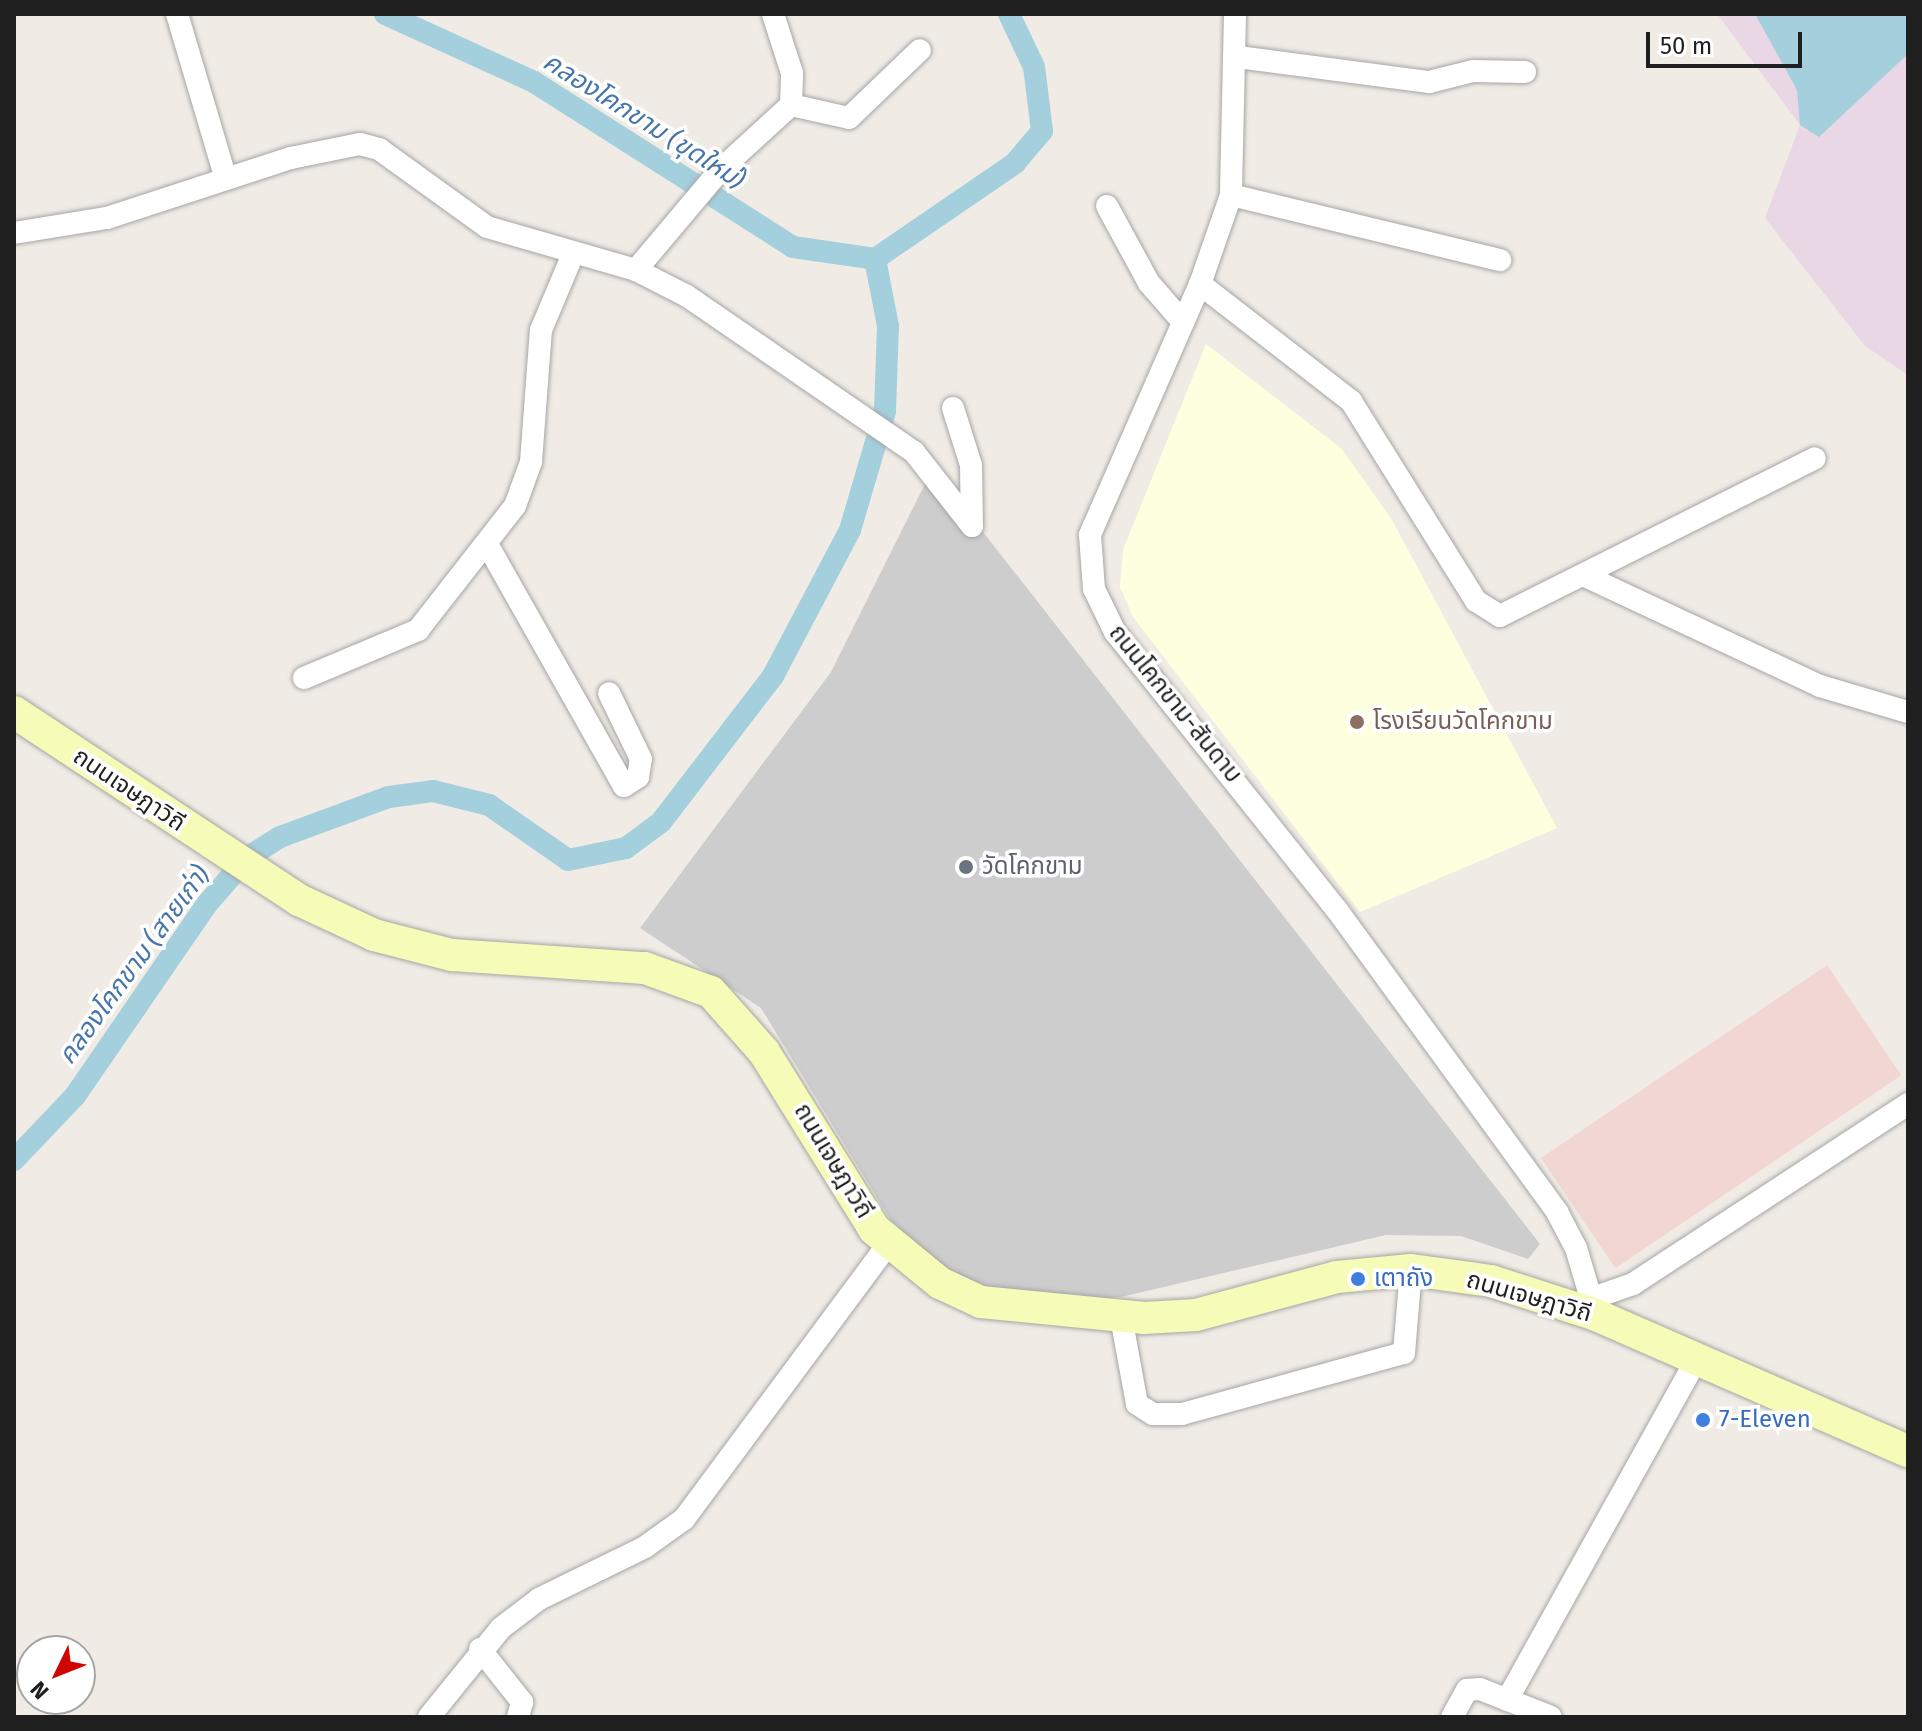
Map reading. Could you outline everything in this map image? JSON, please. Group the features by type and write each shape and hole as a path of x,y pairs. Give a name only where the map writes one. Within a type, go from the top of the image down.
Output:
{"street":[{"path":"177,14 226,179"},
{"path":"636,270 721,169 791,105 792,73 773,14"},
{"name":"ถนนโคกขาม-สันดาบ","path":"1235,14 1238,57 1231,195 1200,284 1090,535 1089,571 1101,609 1329,899 1513,1151 1576,1248 1595,1307"},
{"path":"791,105 849,118 920,50"},
{"path":"1238,57 1429,82 1473,71 1525,72"},
{"path":"14,233 57,231 226,179 360,144 396,155 487,227 636,270 687,296 838,404 900,440 972,526 971,465 953,408"},
{"path":"1231,195 1500,260"},
{"path":"1107,206 1149,283 1183,322"},
{"path":"304,678 404,641 487,544 523,489 541,330 573,254"},
{"path":"1200,284 1326,377 1368,421 1488,612 1510,613 1815,458"},
{"path":"487,544 624,786 638,777 641,759 609,693"},
{"path":"1583,575 1820,686 1908,712"},
{"name":"ถนนเจษฎาวิถี","path":"14,712 182,827 299,900 410,948 645,968 711,992 764,1052 844,1187 888,1244 981,1302 1121,1317 1196,1315 1337,1277 1411,1270 1491,1281 1595,1307 1696,1360 1908,1451"},
{"path":"1595,1307 1908,1104"},
{"path":"429,1717 480,1649 539,1599 645,1547 684,1519 888,1244"},
{"path":"1121,1317 1137,1404 1153,1414 1182,1414 1404,1353 1411,1270"},
{"path":"1507,1700 1696,1360"},
{"name":"ถนนเจษฎาวิถี","path":"1812,1412 1908,1434"},
{"path":"480,1649 522,1702 518,1717"},
{"path":"1452,1717 1467,1690 1507,1700 1551,1717"}],"shaded area":[{"path":"1717,14 1908,14 1908,375 1865,346 1765,218 1800,125"},
{"name":"โรงเรียนวัดโคกขาม","path":"1206,344 1342,449 1392,520 1557,828 1360,912 1133,617 1120,587 1123,550"},
{"name":"วัดโคกขาม","path":"933,468 1540,1244 1528,1259 1461,1236 1386,1235 1121,1297 1040,1302 982,1291 931,1261 890,1219 761,1008 640,928 831,672"},
{"path":"1827,965 1901,1075 1615,1268 1541,1158"}],"water":[{"path":"1755,14 1908,14 1908,54 1819,137 1800,125 1797,90"}],"waterway":[{"name":"คลองโคกขาม (ขุดใหม่)","path":"385,14 534,82 793,247 875,259"},
{"name":"คลองโคกขาม (สายเก่า)","path":"875,259 1015,163 1042,131 1034,67 1009,14"},
{"name":"คลองโคกขาม (สายเก่า)","path":"14,1160 75,1096 207,904 248,857 280,837 389,797 433,791 489,805 568,860 626,848 661,822 773,676 850,530 885,411 888,326 875,259"}],"place":[{"name":"โรงเรียนวัดโคกขาม","path":"1357,722"},
{"name":"วัดโคกขาม","path":"966,867"},
{"name":"เตาถัง","path":"1358,1279"},
{"name":"7-Eleven","path":"1703,1420"}]}
